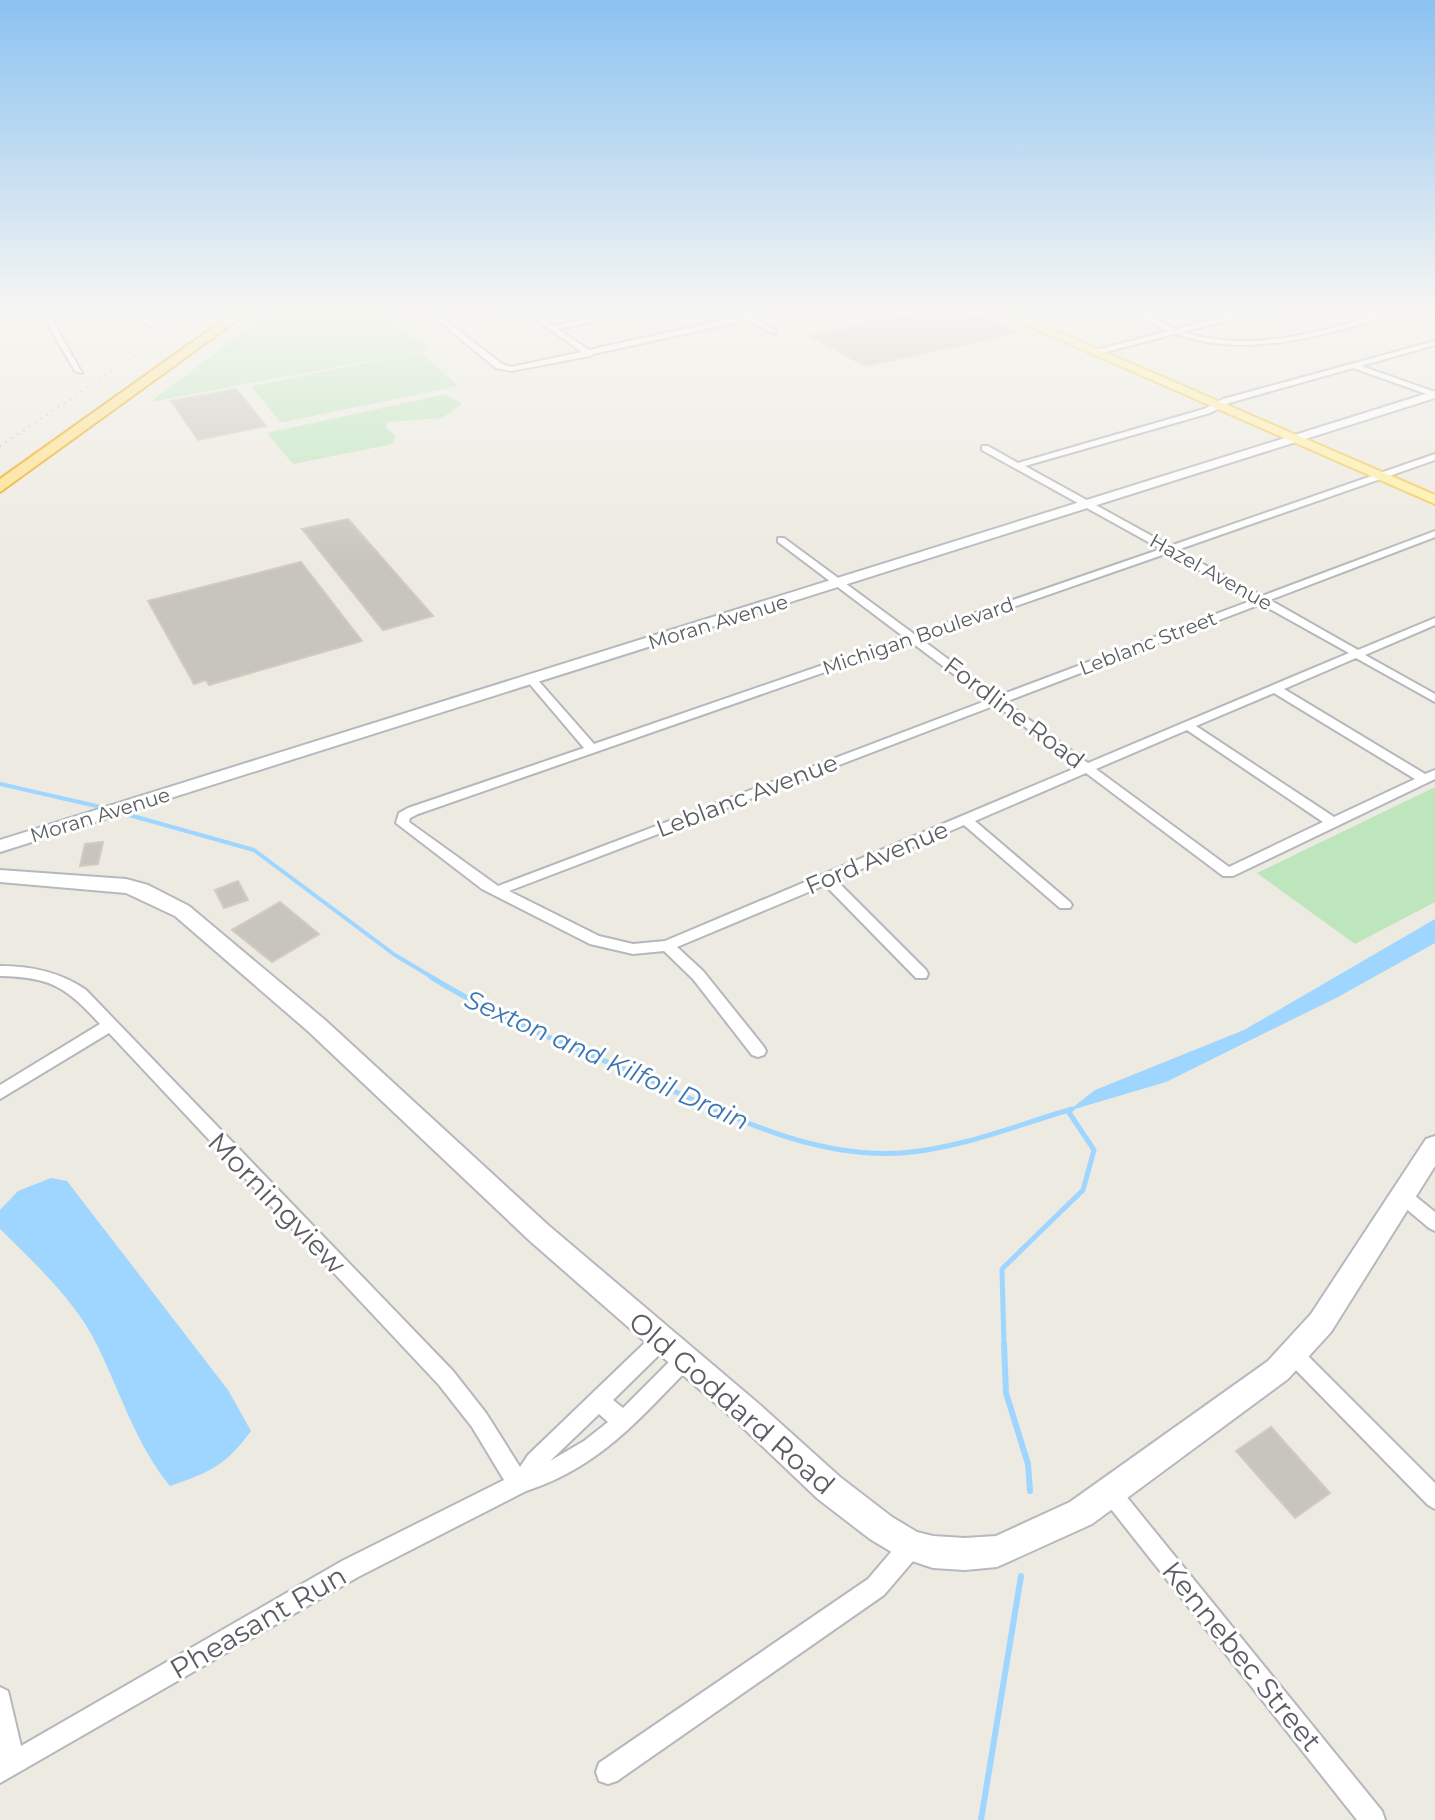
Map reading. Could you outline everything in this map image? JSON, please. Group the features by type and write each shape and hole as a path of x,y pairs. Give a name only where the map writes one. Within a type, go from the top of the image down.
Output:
{"highway":[{"path":"0,471 107,396"},
{"path":"0,487 126,396"}],"main road":[{"path":"1194,396 1435,500"}],"street":[{"path":"1017,466 1244,396"},
{"name":"Moran Avenue","path":"0,846 1428,396"},
{"name":"Hazel Avenue","path":"985,448 1435,699"},
{"name":"Michigan Boulevard","path":"497,891 405,828 403,819 413,811 1435,457"},
{"name":"Leblanc Street","path":"996,700 1435,534"},
{"name":"Fordline Road","path":"781,540 1228,873 1333,823"},
{"name":"Ford Avenue","path":"667,946 1434,623"},
{"path":"532,680 592,749"},
{"path":"1275,689 1430,777"},
{"name":"Leblanc Avenue","path":"497,891 996,700"},
{"path":"1188,726 1333,823 1430,777"},
{"path":"966,820 1065,905"},
{"name":"Old Goddard Road","path":"0,876 126,886 141,890 182,911 317,1026 523,1219 749,1414 829,1488 881,1528 911,1546 943,1554 997,1551 1069,1519 1259,1385 1294,1355 1321,1323 1435,1146"},
{"path":"827,879 921,974"},
{"path":"497,891 604,943 633,949 667,946 698,975 758,1051"},
{"name":"Morningview","path":"0,971 36,973 67,983 446,1378 479,1420 520,1483"},
{"path":"0,1093 108,1026"},
{"path":"1403,1196 1435,1223"},
{"name":"Pheasant Run","path":"520,1483 535,1462 661,1340"},
{"path":"1294,1355 1435,1498"},
{"name":"Pheasant Run","path":"6,1768 361,1563 520,1483 560,1469 623,1422 685,1359"},
{"path":"600,1401 623,1422"},
{"name":"Kennebec Street","path":"1110,1492 1373,1820"},
{"path":"608,1772 876,1587 911,1546"},
{"path":"0,1699 6,1768"}],"green space":[{"path":"158,396 182,396 150,402"},
{"path":"259,396 410,396 284,422 280,422"},
{"path":"437,396 449,396 462,404 442,418 387,422 386,427 395,436 393,444 293,464 267,433"},
{"path":"1435,787 1435,902 1355,944 1257,873"}],"water":[{"path":"1435,919 1435,943 1338,997 1166,1082 1068,1111 1095,1090 1244,1030"},
{"path":"51,1178 67,1181 228,1390 251,1431 234,1452 207,1471 170,1486 147,1453 105,1361 77,1312 0,1229 0,1210 18,1191"}],"building":[{"path":"198,396 242,396 266,426 198,440 171,401"},
{"path":"348,519 433,616 383,630 302,529"},
{"path":"301,562 362,641 209,685 206,680 194,684 148,601"},
{"path":"103,842 98,864 80,866 85,844"},
{"path":"238,881 248,900 224,908 215,890"},
{"path":"280,902 319,934 272,962 232,930"},
{"path":"1271,1427 1330,1493 1295,1518 1236,1451"}],"waterway":[{"name":"Sexton and Kilfoil Drain","path":"0,784 105,808"},
{"name":"Sexton and Kilfoil Drain","path":"122,813 254,850 395,955 435,979"},
{"name":"Sexton and Kilfoil Drain","path":"431,977 528,1028 728,1115 830,1148 865,1153 923,1151 966,1142 1072,1109"},
{"path":"1004,1346 1002,1269 1083,1190 1094,1150 1068,1111"},
{"path":"1004,1344 1006,1393 1028,1464 1030,1491"},
{"path":"981,1820 1021,1576"}],"railway":[{"path":"0,446 75,396"}]}
